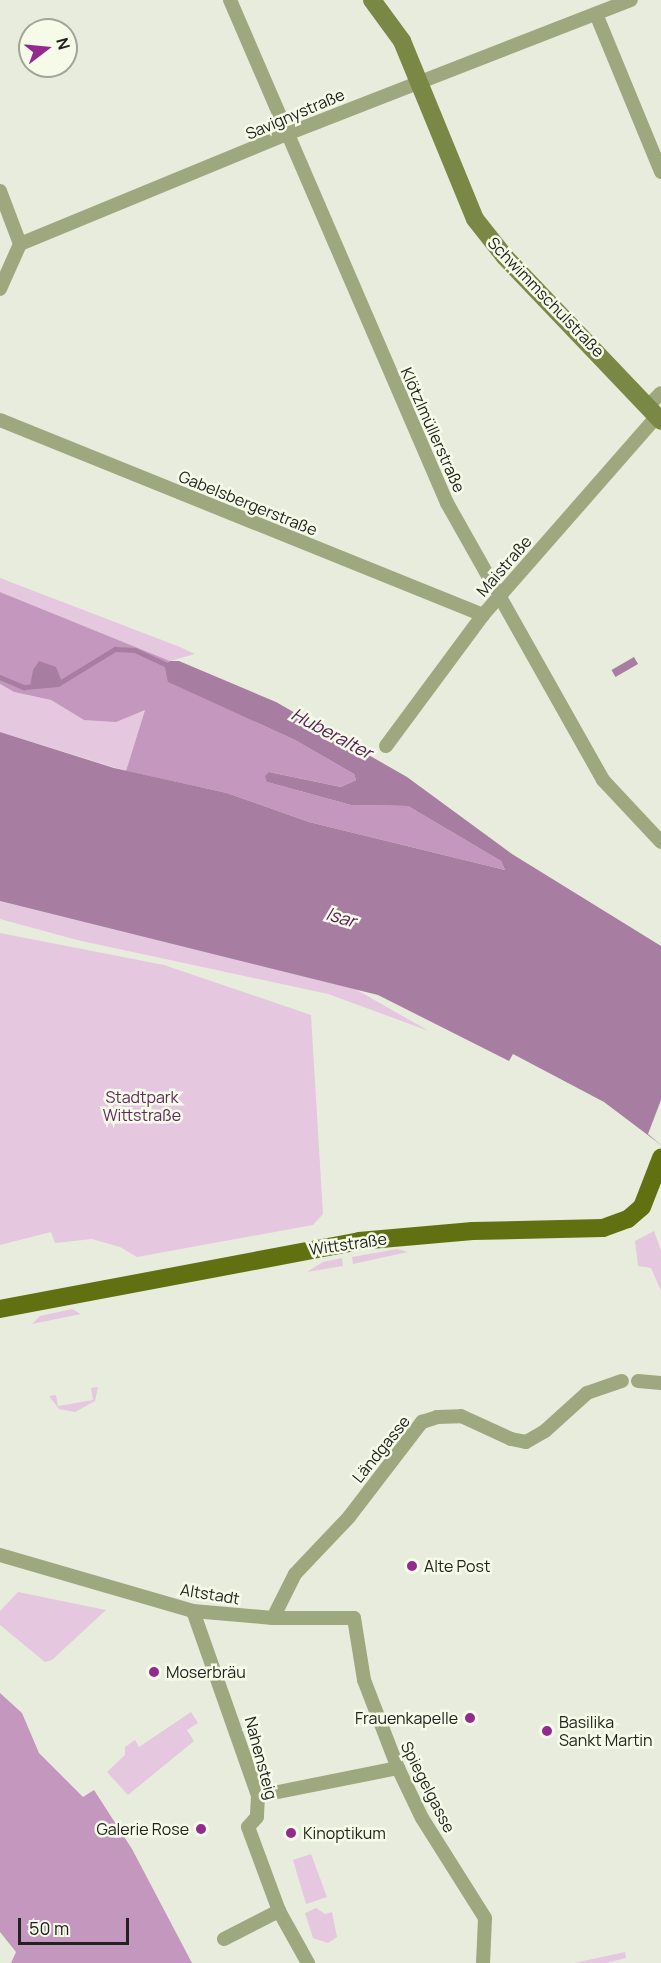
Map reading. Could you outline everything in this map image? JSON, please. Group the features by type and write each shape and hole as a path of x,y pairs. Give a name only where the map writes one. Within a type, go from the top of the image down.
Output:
{"main road":[{"name":"Wittstraße","path":"0,1309 359,1241 474,1230 603,1228 628,1219 642,1207 661,1158"}],"street":[{"name":"Klötzlmüllerstraße","path":"230,0 404,409 447,503 603,780 661,842"},
{"name":"Schwimmschulstraße","path":"372,0 398,32 475,219 505,257 657,409"},
{"name":"Savignystraße","path":"20,244 287,134 631,0"},
{"path":"596,14 661,172"},
{"path":"0,191 20,244 0,289"},
{"name":"Maistraße","path":"386,746 483,615 500,599 657,409"},
{"name":"Gabelsbergerstraße","path":"0,420 483,615"},
{"name":"Ländgasse","path":"273,1618 295,1574 349,1517 422,1422 437,1417 461,1416 511,1439 526,1442 545,1431 586,1393 622,1381"},
{"path":"638,1381 661,1383"},
{"name":"Altstadt","path":"0,1556 193,1611 273,1618 354,1618"},
{"name":"Nahensteig","path":"193,1611 219,1675 258,1796 257,1817 248,1827 279,1911 308,1963"},
{"name":"Spiegelgasse","path":"354,1618 364,1680 398,1768 422,1818 485,1918 483,1963"},
{"path":"258,1796 398,1768"},
{"path":"224,1939 279,1911"}],"green space":[{"path":"0,578 195,654 170,661 0,592"},
{"path":"0,684 14,692 51,700 84,720 145,710 126,771 0,732"},
{"path":"0,901 355,989 429,1031 328,994 77,940 0,919"},
{"name":"Stadtpark Wittstraße","path":"0,933 164,965 311,1015 323,1214 313,1225 137,1257 120,1247 92,1239 55,1243 51,1232 0,1245"},
{"path":"654,1231 661,1251 661,1291 651,1268 638,1266 635,1241"},
{"path":"397,1249 408,1252 353,1264 352,1257"},
{"path":"342,1258 343,1266 307,1272 323,1262"},
{"path":"72,1309 81,1314 32,1324 40,1316"},
{"path":"98,1387 95,1401 75,1412 59,1409 49,1396 56,1395 58,1406 93,1400 91,1388"},
{"path":"18,1592 106,1610 52,1660 45,1662 0,1625 0,1611"},
{"path":"191,1712 198,1723 187,1730 194,1741 128,1795 107,1772 125,1755 125,1747 135,1740 139,1747"},
{"path":"311,1854 327,1897 306,1904 293,1860"},
{"path":"316,1908 325,1914 332,1912 337,1937 328,1943 313,1938 305,1913"},
{"path":"625,1952 626,1958 606,1963 574,1963"}],"shaded area":[{"path":"0,592 170,661 164,664 169,682 295,740 354,774 356,780 341,787 269,772 267,782 351,805 408,806 501,861 505,870 309,822 227,793 126,771 145,710 116,722 84,720 51,700 14,692 0,684"},
{"path":"0,1693 22,1713 39,1753 83,1797 94,1790 132,1849 192,1963 11,1963 16,1952 0,1932"}],"water":[{"path":"634,657 638,664 615,677 611,670"},
{"path":"39,661 56,667 62,682 30,687 33,670"},
{"name":"Isar","path":"179,661 276,702 407,777 512,854 661,946 661,1145 604,1102 513,1054 509,1061 378,995 0,901 0,732 114,768 227,793 309,822 505,870 501,861 408,806 351,805 267,782 265,776 269,772 341,787 356,780 354,774 295,740 168,682 164,664"}],"pier":[{"path":"661,1100 661,1145 648,1134"}],"waterway":[{"name":"Huberalter","path":"0,677 24,687 58,684 115,649 135,650 169,666"}],"place":[{"name":"Alte Post","path":"412,1566"},
{"name":"Moserbräu","path":"154,1672"},
{"name":"Frauenkapelle","path":"470,1718"},
{"name":"Basilika Sankt Martin","path":"547,1731"},
{"name":"Galerie Rose","path":"201,1829"},
{"name":"Kinoptikum","path":"291,1833"}]}
